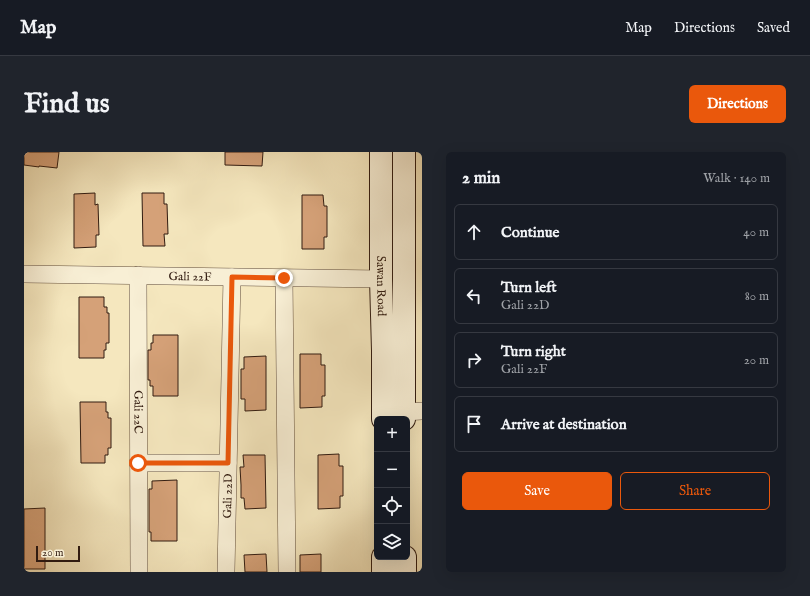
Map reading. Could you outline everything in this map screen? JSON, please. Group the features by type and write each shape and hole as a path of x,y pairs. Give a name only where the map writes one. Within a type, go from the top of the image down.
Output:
{"main road":[{"name":"Sawan Road","path":"381,152 383,416"},
{"name":"Sawan Road","path":"404,152 410,414"},
{"path":"383,560 383,572"},
{"path":"405,560 405,572"}],"street":[{"name":"Gali 22F","path":"24,274 381,279"},
{"name":"Gali 22C","path":"138,275 139,572"},
{"name":"Gali 22D","path":"226,572 232,277"},
{"path":"284,278 286,572"},
{"path":"138,463 228,463"}],"building":[{"path":"24,152 59,152 57,168 24,165"},
{"path":"225,152 263,152 262,166 225,165"},
{"path":"95,193 95,205 98,204 99,235 96,235 96,247 74,248 74,194"},
{"path":"142,193 164,193 164,204 167,204 168,234 164,234 165,246 143,246"},
{"path":"302,195 323,195 324,206 327,206 327,237 324,237 324,249 302,249"},
{"path":"79,297 104,297 104,307 107,307 107,313 109,313 109,343 106,343 104,358 79,358"},
{"path":"153,335 178,335 178,396 153,396 153,386 150,386 150,380 148,380 148,350 151,350"},
{"path":"300,354 321,354 321,365 325,365 325,396 322,396 322,407 300,408"},
{"path":"266,356 266,410 245,411 245,399 241,399 241,369 244,369 244,357"},
{"path":"80,402 106,402 106,412 108,412 108,418 111,418 111,448 108,448 108,455 105,455 105,463 81,463"},
{"path":"339,454 339,466 343,466 343,496 340,496 340,508 318,509 318,455"},
{"path":"243,455 265,455 266,508 245,509 244,498 241,498 240,467 244,467"},
{"path":"177,480 177,541 151,541 151,532 149,532 149,489 152,489 152,481"},
{"path":"45,508 45,569 24,569 24,509"},
{"path":"266,554 267,572 245,572 244,555"},
{"path":"321,554 321,572 300,572 300,555"}],"route":[{"path":"138,463 228,463 232,277 284,278"}]}
